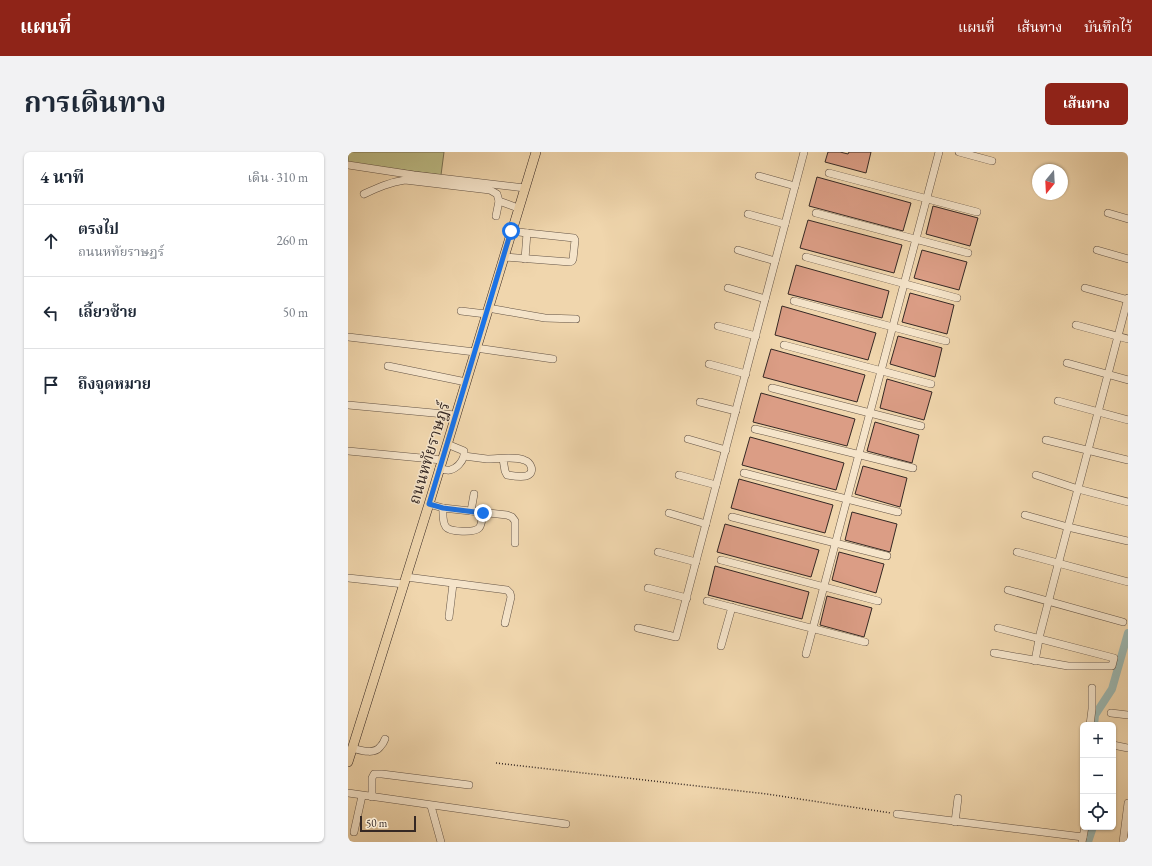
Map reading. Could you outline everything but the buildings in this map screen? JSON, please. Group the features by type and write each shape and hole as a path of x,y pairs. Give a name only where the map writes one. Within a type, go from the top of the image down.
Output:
{"main road":[{"name":"ถนนหทัยราษฎร์","path":"348,762 429,504 536,152"}],"street":[{"path":"638,628 676,637 804,152"},
{"path":"806,654 939,152"},
{"path":"959,152 992,161"},
{"path":"348,165 414,175 525,188"},
{"path":"829,173 977,212"},
{"path":"759,176 795,186"},
{"path":"364,194 386,184 405,180 490,190 497,194 499,201 496,216"},
{"path":"499,201 518,208"},
{"path":"816,213 968,253"},
{"path":"1108,213 1128,219"},
{"path":"748,214 785,224"},
{"path":"504,257 572,261 575,240 572,237 511,231"},
{"path":"525,259 526,233"},
{"path":"738,250 775,262"},
{"path":"1098,250 1128,258"},
{"path":"806,257 958,298"},
{"path":"728,288 765,299"},
{"path":"1035,661 1058,563 1128,299 1085,288"},
{"path":"794,301 946,341"},
{"path":"461,311 487,311 545,318 576,319"},
{"path":"1076,325 1128,339"},
{"path":"718,326 756,336"},
{"path":"348,337 553,359"},
{"path":"784,345 932,384"},
{"path":"1067,363 1128,380"},
{"path":"709,364 746,374"},
{"path":"388,366 466,382"},
{"path":"772,388 921,426"},
{"path":"1058,401 1128,420"},
{"path":"700,402 736,411"},
{"path":"348,405 455,415"},
{"path":"755,429 913,468"},
{"path":"688,439 726,450"},
{"path":"1046,440 1128,460"},
{"path":"348,451 441,464 449,470 462,462 464,451 447,444"},
{"path":"464,456 486,459 503,459"},
{"path":"744,473 898,512"},
{"path":"679,475 716,484"},
{"path":"1036,475 1078,489 1128,502"},
{"path":"471,511 474,494"},
{"path":"429,504 443,508 507,515 512,517 515,521 515,543"},
{"path":"443,508 444,524 453,531 477,530 481,526 483,513"},
{"path":"669,513 706,524"},
{"path":"1025,515 1128,541"},
{"path":"732,517 887,556"},
{"path":"658,552 696,562"},
{"path":"1017,552 1128,582"},
{"path":"721,560 878,601"},
{"path":"348,578 405,580 507,590 511,597 505,623"},
{"path":"449,617 453,584"},
{"path":"648,588 686,598"},
{"path":"1008,590 1123,622"},
{"path":"707,601 865,642"},
{"path":"721,646 732,607"},
{"path":"994,653 1068,666 1112,666 1114,658 998,628"},
{"path":"1090,722 1092,688"},
{"path":"1111,713 1128,716"},
{"path":"352,748 371,752 380,748 385,739"},
{"path":"1116,746 1128,748"},
{"path":"372,797 372,778 374,774 469,784"},
{"path":"348,793 566,824"},
{"path":"354,832 362,796"},
{"path":"955,822 958,798"},
{"path":"1123,842 1128,804"},
{"path":"431,806 441,842"},
{"path":"897,814 1083,840 1085,830"}],"path":[{"path":"496,763 767,794 897,814"}],"green space":[{"path":"348,152 444,152 441,175 348,163"}],"waterway":[{"path":"1094,722 1095,715 1112,689 1128,633"},
{"path":"1088,842 1092,830"}],"route":[{"path":"483,513 443,508 429,504 511,231"}]}
